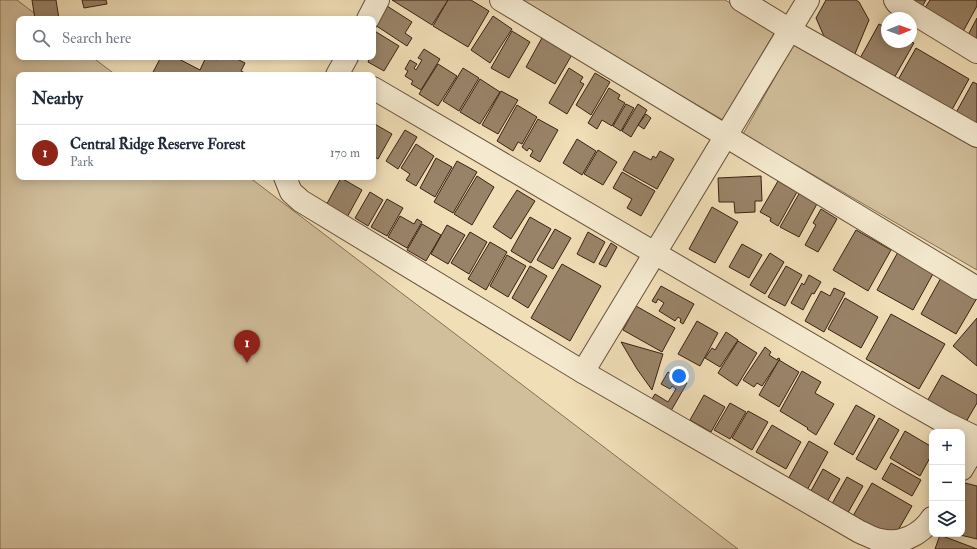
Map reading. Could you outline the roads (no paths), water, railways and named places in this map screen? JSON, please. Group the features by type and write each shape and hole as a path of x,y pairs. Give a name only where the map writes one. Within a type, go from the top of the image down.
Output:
{"street":[{"path":"370,16 378,0"},
{"path":"501,0 977,288"},
{"path":"741,0 790,30 977,136"},
{"path":"583,372 808,0"},
{"path":"896,0 897,3 977,52"},
{"path":"376,90 902,398 946,423 977,438"},
{"path":"286,180 291,192 301,201 583,372 860,532 880,540 899,545 926,527 929,522"},
{"path":"965,465 977,444"}],"place":[{"name":"Central Ridge Reserve Forest","path":"247,363"}]}
